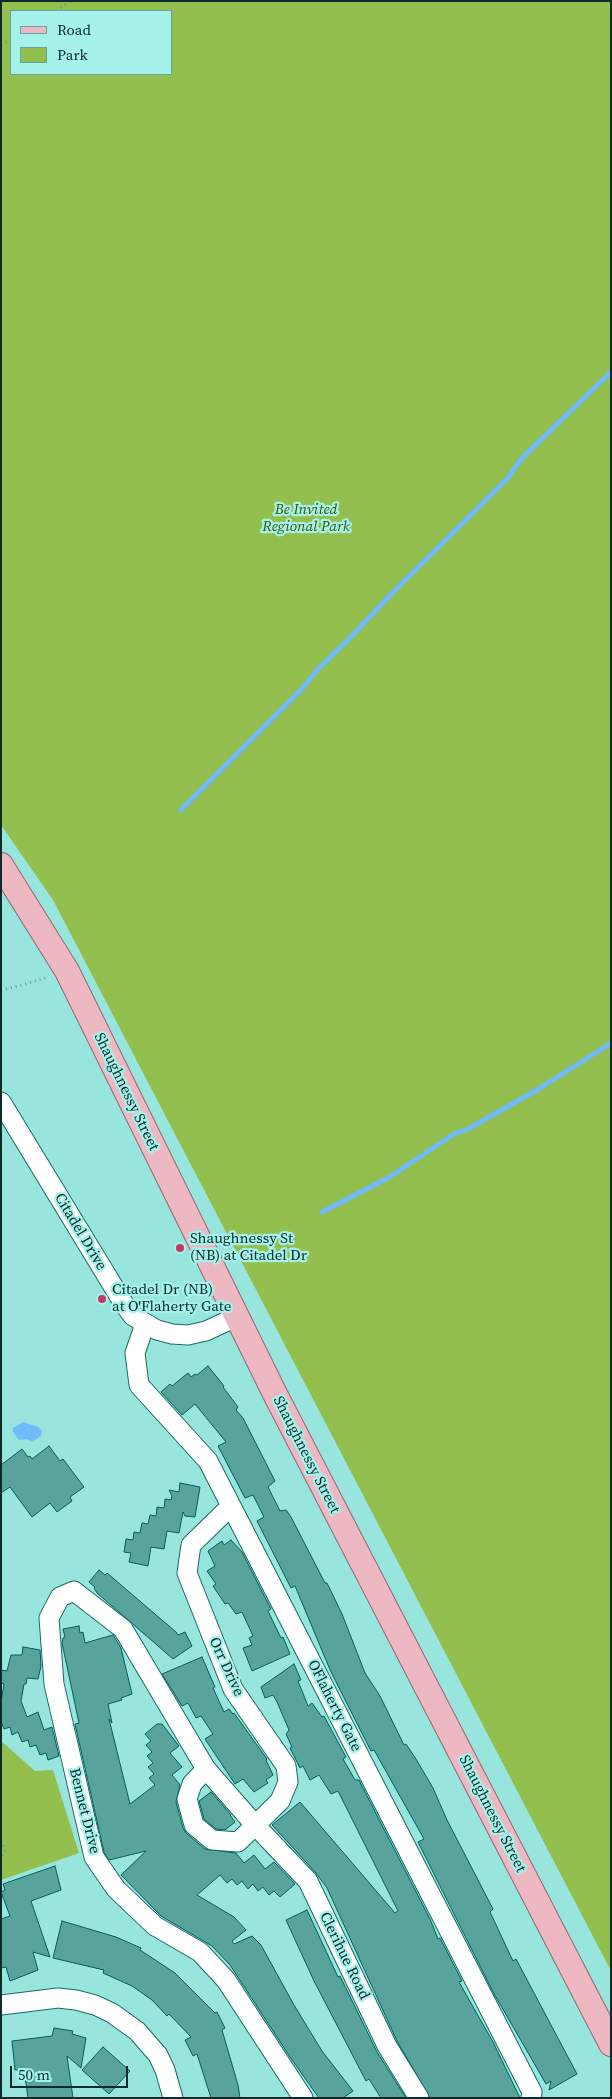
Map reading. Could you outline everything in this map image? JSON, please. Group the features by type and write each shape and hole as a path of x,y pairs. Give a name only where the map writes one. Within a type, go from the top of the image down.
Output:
{"main road":[{"name":"Shaughnessy Street","path":"1,866 34,915 67,971 236,1317 611,2044"}],"street":[{"name":"Citadel Drive","path":"1,1102 133,1316 145,1324 172,1334 188,1335 215,1327 236,1317"},
{"name":"OFlaherty Gate","path":"145,1324 134,1353 139,1385 208,1461 532,2092 531,2098"},
{"name":"Orr Drive","path":"231,1506 191,1545 186,1574 233,1689 286,1766 288,1782 280,1801 255,1825"},
{"name":"Clerihue Road","path":"60,1597 74,1591 123,1629 206,1769 255,1825 308,1880 387,2046 419,2098"},
{"name":"Bennet Drive","path":"60,1597 49,1618 54,1684 94,1857 116,1889 148,1920 200,1952 226,1980 304,2098"},
{"path":"206,1769 192,1784 186,1799 194,1825 212,1840 238,1842 255,1825"},
{"path":"1,2005 58,1998 95,2005 112,2013 136,2031 158,2056 165,2070 173,2098"}],"path":[{"path":"58,10 70,1"},
{"path":"1,990 48,976"},
{"path":"1,1840 5,1848 1,1857"}],"green space":[{"name":"Be Invited Regional Park","path":"1,1 611,1 611,1971 53,900 1,825"},
{"path":"1,1741 35,1771 53,1770 79,1853 1,1880"}],"water":[{"path":"23,1422 38,1427 42,1431 41,1436 32,1442 27,1439 19,1440 13,1432 13,1428"}],"building":[{"path":"208,1366 238,1407 236,1410 243,1418 275,1481 268,1487 280,1511 286,1510 291,1517 325,1583 327,1583 342,1614 365,1673 380,1696 404,1745 406,1744 433,1788 447,1820 493,1909 490,1912 513,1961 516,1959 577,2074 549,2090 551,2081 546,2084 493,1992 418,1842 424,1839 374,1750 371,1751 331,1672 295,1586 291,1588 257,1521 264,1517 253,1495 245,1498 218,1446 226,1442 195,1404 182,1415 161,1392 188,1373 191,1377 195,1374 197,1375"},
{"path":"49,1446 60,1461 63,1459 84,1487 70,1497 72,1501 57,1512 50,1503 32,1517 10,1487 1,1493 1,1465 22,1449 32,1459"},
{"path":"180,1483 200,1487 195,1517 185,1516 183,1512 179,1533 167,1531 164,1549 151,1547 148,1566 129,1562 131,1553 124,1552 126,1539 133,1540 134,1532 140,1533 142,1523 148,1524 150,1515 156,1516 157,1507 164,1508 165,1499 171,1500 172,1496 169,1490 179,1492"},
{"path":"231,1540 242,1552 271,1609 268,1611 281,1638 283,1637 290,1654 252,1671 243,1648 252,1645 249,1638 253,1636 242,1612 236,1614 228,1603 225,1604 213,1586 216,1584 207,1571 215,1566 208,1551 222,1541 224,1545"},
{"path":"99,1570 105,1575 107,1573 178,1635 185,1632 192,1646 173,1659 97,1593 95,1587 89,1582"},
{"path":"79,1626 80,1633 83,1632 85,1643 113,1635 121,1648 132,1694 121,1698 122,1700 108,1704 112,1723 109,1719 130,1804 155,1785 149,1778 154,1774 148,1767 153,1763 147,1756 152,1752 146,1745 151,1741 145,1734 157,1724 162,1724 179,1746 170,1753 182,1767 172,1775 180,1785 176,1802 186,1833 205,1849 236,1853 244,1863 254,1855 265,1869 274,1862 295,1884 280,1897 274,1891 269,1895 263,1887 258,1891 253,1884 248,1889 242,1881 237,1885 232,1879 227,1883 220,1875 197,1895 234,1917 246,1930 232,1941 234,1944 252,1936 261,1945 322,2051 353,2091 343,2098 319,2098 230,1965 212,1946 161,1916 121,1875 146,1851 109,1860 104,1852 75,1724 79,1723 62,1643 65,1637 63,1629"},
{"path":"23,1647 40,1650 41,1666 38,1679 27,1678 21,1701 27,1717 38,1712 44,1730 52,1727 59,1756 48,1760 46,1753 40,1755 36,1745 30,1747 28,1740 22,1742 18,1732 12,1735 10,1727 4,1729 1,1722 1,1702 4,1684 1,1683 1,1670 7,1671 11,1655 22,1655"},
{"path":"202,1657 224,1712 229,1709 234,1713 267,1759 273,1775 266,1780 268,1783 254,1792 243,1779 235,1784 205,1739 213,1734 201,1716 196,1718 188,1703 182,1706 162,1674"},
{"path":"294,1664 301,1680 298,1681 308,1706 312,1703 322,1717 324,1716 346,1757 343,1759 355,1780 359,1780 430,1919 438,1939 440,1938 462,1981 459,1982 493,2042 520,2098 430,2098 397,2041 327,1888 316,1873 272,1825 300,1802 395,1913 398,1911 338,1791 331,1794 319,1775 310,1780 303,1766 300,1768 290,1748 292,1747 286,1734 289,1730 277,1702 273,1695 265,1698 261,1687"},
{"path":"211,1792 235,1822 225,1830 216,1829 204,1819 199,1801"},
{"path":"55,1866 61,1890 31,1901 50,1957 33,1952 38,1970 10,1981 6,1967 1,1968 1,1919 10,1916 1,1892 5,1890 3,1884"},
{"path":"307,1910 338,1977 340,1976 377,2052 406,2098 381,2098 369,2079 366,2081 314,1981 286,1920"},
{"path":"62,1921 116,1937 141,1948 140,1950 175,1973 215,2013 217,2012 225,2028 222,2030 240,2098 211,2098 197,2054 193,2056 185,2040 191,2037 169,2014 167,2016 152,2000 132,1986 103,1973 104,1970 53,1958"},
{"path":"54,2028 73,2031 72,2034 86,2038 81,2068 67,2056 73,2098 28,2098 24,2069 15,2070 12,2041 52,2036"},
{"path":"103,2047 130,2071 109,2094 82,2070"}],"waterway":[{"path":"181,810 301,690 319,668 393,592 507,479 522,458 611,372"},
{"path":"322,1212 388,1178 454,1134 468,1129 537,1090 611,1043"}],"place":[{"name":"Shaughnessy St (NB) at Citadel Dr","path":"180,1248"},
{"name":"Citadel Dr (NB) at O'Flaherty Gate","path":"102,1299"}]}
